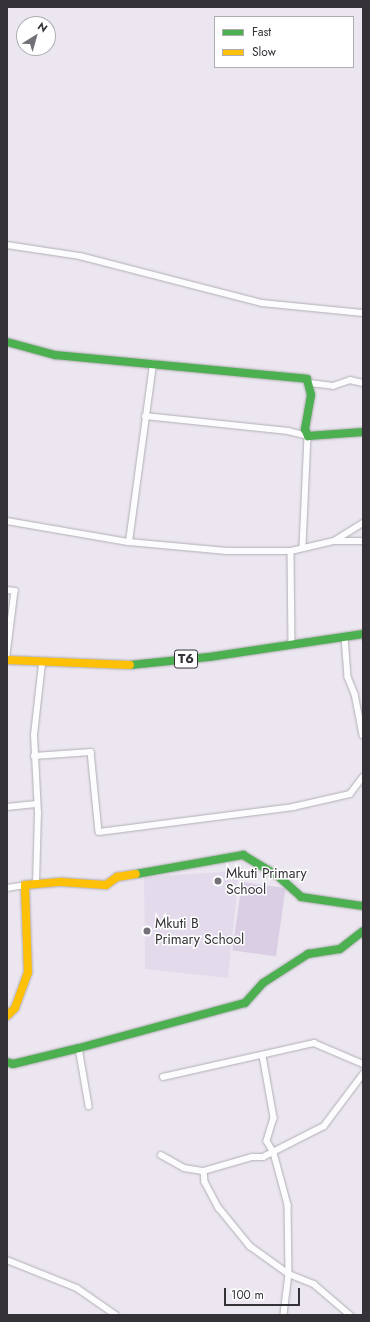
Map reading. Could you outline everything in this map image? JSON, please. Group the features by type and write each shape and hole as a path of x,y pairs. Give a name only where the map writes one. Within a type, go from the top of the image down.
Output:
{"main road":[{"path":"7,342 55,355 297,377 310,383 305,429 308,436 363,432"},
{"name":"T6","path":"7,660 42,664 114,666 363,634"},
{"path":"7,1016 15,1008 28,973 25,885 106,886 117,877 243,856 278,876 301,898 363,906"},
{"path":"7,1062 12,1064 79,1048 245,1003 255,996 263,983 308,954 340,949 363,931"}],"street":[{"path":"7,245 80,256 262,303 363,313"},
{"path":"129,542 153,364"},
{"path":"310,383 333,386 350,380 363,383"},
{"path":"145,416 288,431 308,436 303,548"},
{"path":"7,521 129,542 227,551 291,551 334,541 363,541"},
{"path":"334,541 363,523"},
{"path":"291,551 292,644"},
{"path":"7,590 15,591 7,655"},
{"path":"346,637 348,677 355,694 363,735"},
{"path":"36,884 36,804 34,756 42,664"},
{"path":"34,756 91,752 99,832 293,807 350,794 363,777"},
{"path":"7,807 36,804"},
{"path":"7,888 25,885"},
{"path":"163,1076 263,1056 314,1043 363,1064"},
{"path":"79,1048 89,1106"},
{"path":"263,1056 274,1118 266,1141 274,1152 288,1205 289,1274 284,1315"},
{"path":"161,1155 184,1168 204,1171 274,1152 324,1126 363,1074"},
{"path":"204,1171 205,1182 219,1208 250,1246 289,1274 314,1284 350,1315"},
{"path":"7,1260 81,1290 116,1315"}],"shaded area":[{"path":"239,871 228,978 145,969 144,877"},
{"path":"242,882 286,888 276,956 232,950"}],"traffic: fast":[{"path":"7,342 55,355 307,379 311,395 305,429 308,436 363,432"},
{"path":"130,665 209,657 363,634"},
{"path":"136,874 243,855 278,876 301,897 363,906"},
{"path":"7,1062 13,1064 79,1048 245,1003 263,983 308,954 340,949 363,931"}],"traffic: slow":[{"path":"7,660 130,665"},
{"path":"7,1016 15,1008 28,973 25,885 61,882 106,885 117,877 136,874"}],"place":[{"name":"Mkuti Primary School","path":"218,881"},
{"name":"Mkuti B Primary School","path":"147,931"}]}
